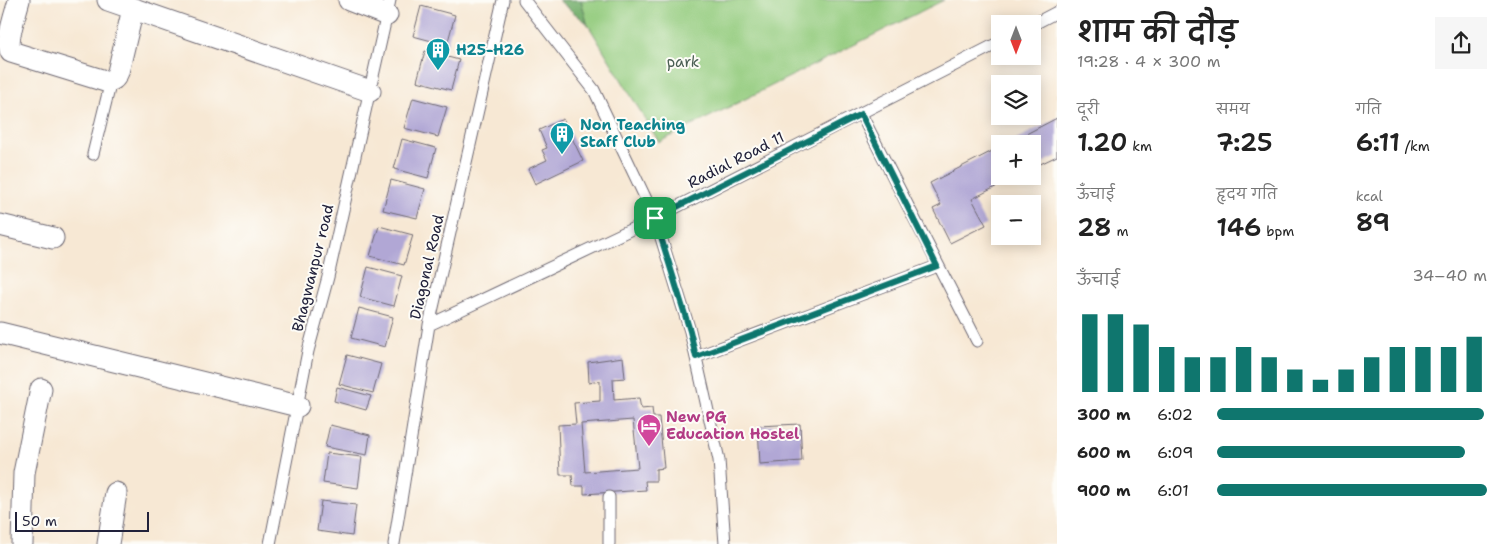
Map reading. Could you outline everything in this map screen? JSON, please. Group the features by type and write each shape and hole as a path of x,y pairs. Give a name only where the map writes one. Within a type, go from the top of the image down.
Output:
{"street":[{"path":"19,0 9,41 4,50 105,81 111,81 116,78 133,9"},
{"path":"108,0 370,91"},
{"path":"348,0 388,7"},
{"path":"0,225 53,238"},
{"path":"0,333 298,406"},
{"path":"22,544 24,473 41,389"},
{"path":"108,544 116,493"}],"lane":[{"name":"Diagonal Road","path":"394,544 429,325 503,0"},
{"path":"524,0 594,90 655,218 690,331 719,460 724,544"},
{"name":"Bhagwanpur road","path":"270,544 308,351 328,277 388,7"},
{"path":"1041,20 1057,12"},
{"name":"Radial Road 11","path":"429,325 655,218 991,47"},
{"path":"93,154 111,81"},
{"path":"861,114 977,342"},
{"path":"696,357 937,266"},
{"path":"609,497 609,544"}],"green space":[{"path":"558,0 581,0 587,23"},
{"name":"park","path":"581,0 944,0 659,142 587,23"}],"building":[{"path":"421,6 455,15 447,45 413,36"},
{"name":"H25-H26","path":"425,51 459,60 451,90 417,81"},
{"path":"413,98 447,107 438,137 404,128"},
{"path":"1057,118 1057,156 1041,164 1041,135 1024,135"},
{"name":"Non Teaching Staff Club","path":"563,119 583,161 535,184 528,169 547,160 542,150 547,148 539,130"},
{"path":"402,139 436,148 428,178 394,169"},
{"path":"991,152 991,185 999,185 972,199 986,225 950,243 933,209 941,205 930,183"},
{"path":"391,180 425,189 417,218 383,210"},
{"path":"379,226 413,235 404,265 370,256"},
{"path":"368,267 402,276 394,306 360,297"},
{"path":"359,308 393,317 385,347 351,338"},
{"path":"347,355 381,364 373,393 339,384"},
{"name":"New PG Education Hostel","path":"623,357 625,378 613,379 614,400 639,398 641,409 652,408 653,417 659,417 664,468 656,469 656,481 645,481 646,490 584,494 584,486 573,486 572,475 560,475 558,425 576,424 574,403 600,401 600,381 589,383 588,362","holes":["633,420 638,468 585,472 581,424"]},
{"path":"337,387 371,396 366,410 334,401"},
{"path":"800,424 802,461 760,464 758,426"},
{"path":"330,425 370,435 367,455 325,447"},
{"path":"327,453 362,457 358,488 323,483"},
{"path":"321,501 356,505 352,536 317,531"}],"place":[{"name":"H25-H26","path":"438,71"},
{"name":"Non Teaching Staff Club","path":"562,155"},
{"name":"New PG Education Hostel","path":"649,447"}],"route":[{"path":"861,114 937,266 696,357 690,331 655,218 861,114"}]}
